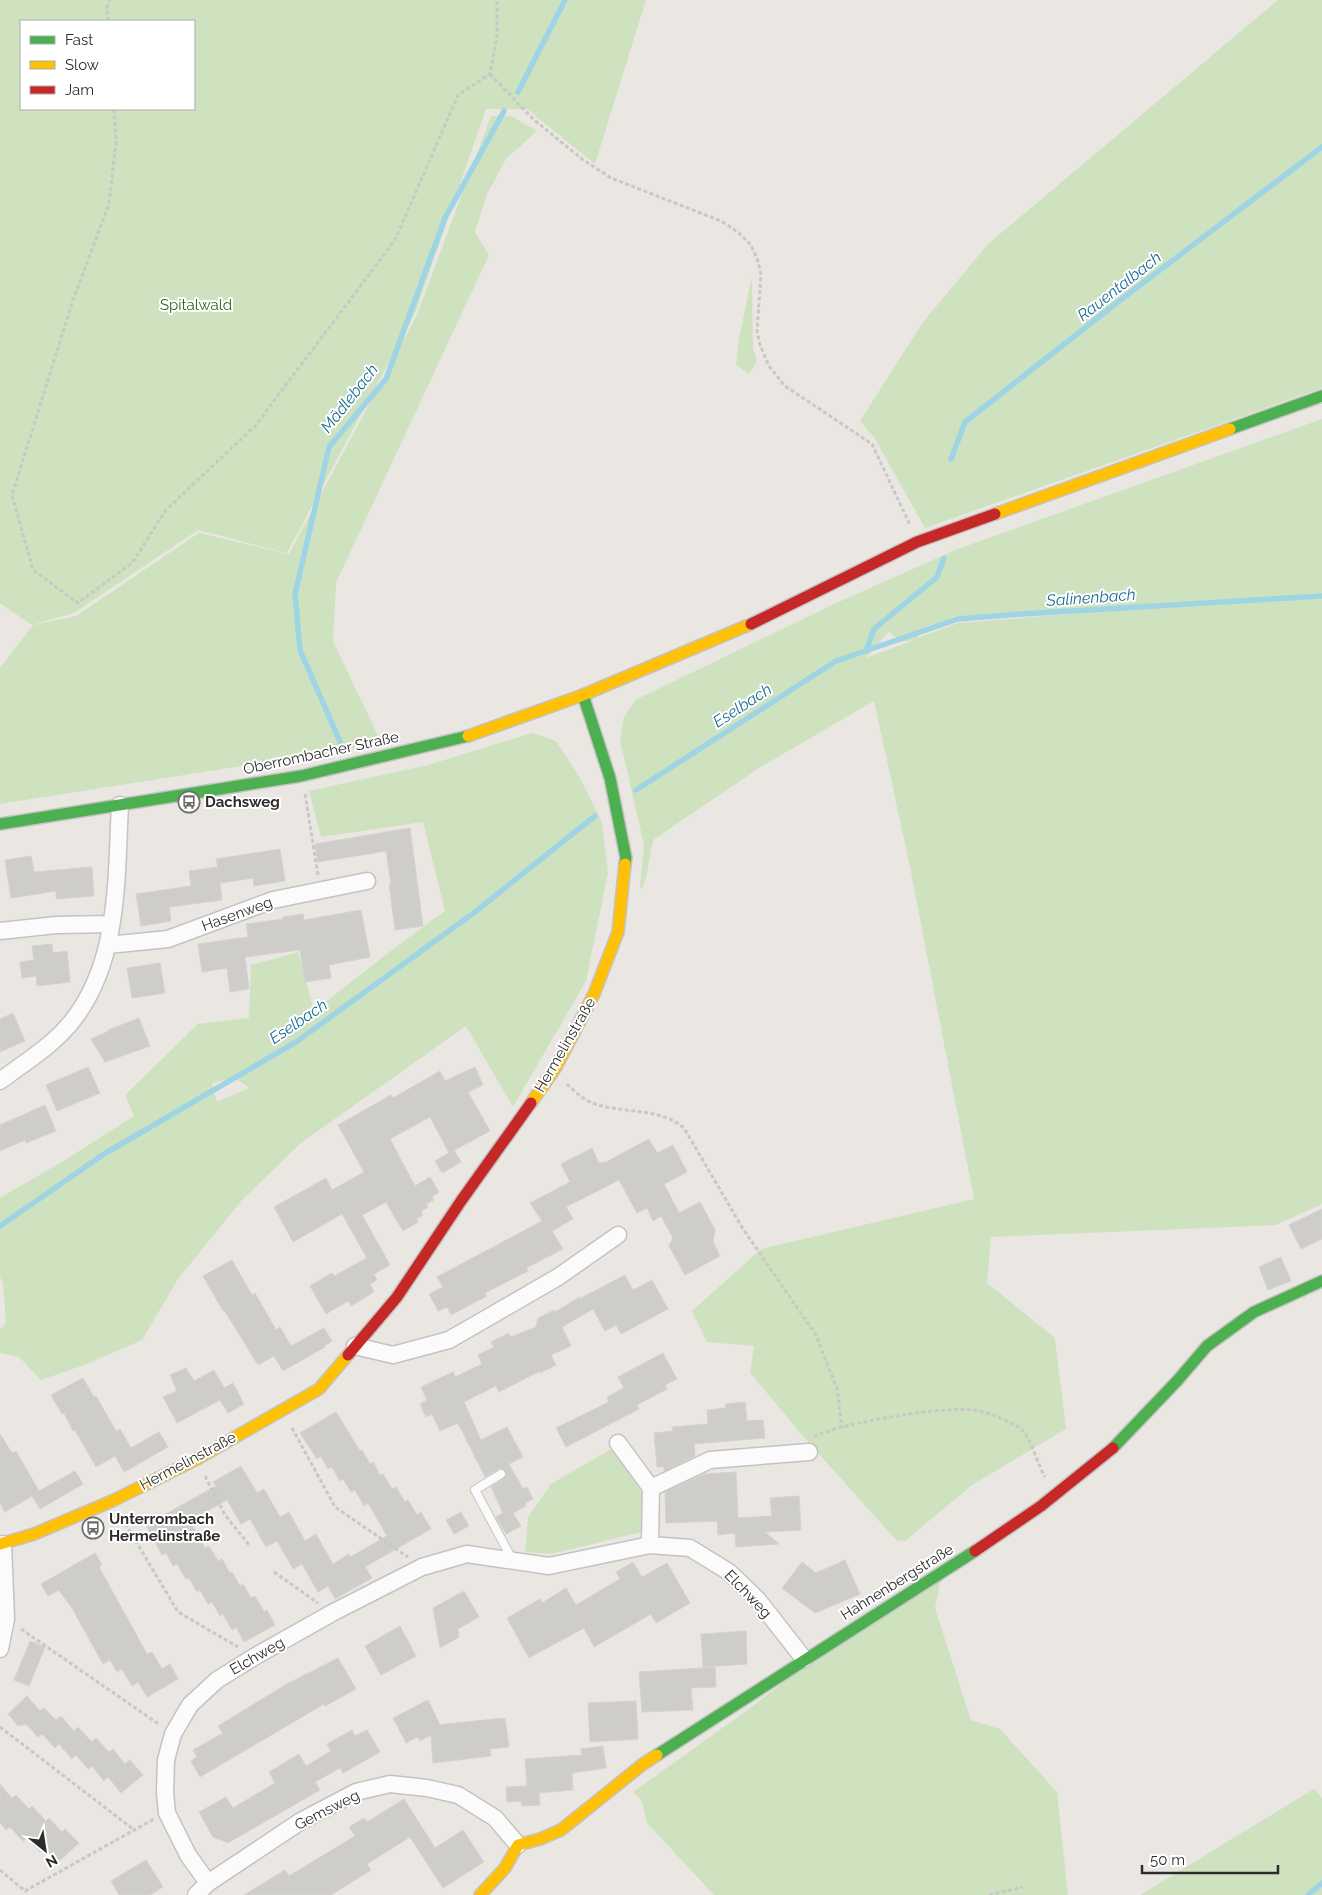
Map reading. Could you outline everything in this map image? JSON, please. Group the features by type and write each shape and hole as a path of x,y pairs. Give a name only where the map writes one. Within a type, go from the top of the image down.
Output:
{"street":[{"name":"Oberrombacher Straße","path":"0,824 301,776 472,735 583,695 733,633 917,542 1322,396"},
{"name":"Hermelinstraße","path":"1,1544 34,1534 112,1501 197,1459 319,1389 397,1297 461,1201 556,1067 594,994 618,932 626,858 610,778 583,695"},
{"path":"0,1081 45,1048 73,1021 89,995 101,968 108,945 116,883 120,805"},
{"name":"Hasenweg","path":"108,945 168,939 273,900 367,881"},
{"path":"0,931 56,925 111,924"},
{"path":"355,1346 393,1355 449,1340 558,1277 618,1236"},
{"name":"Hahnenbergstraße","path":"518,1845 540,1839 561,1830 644,1764 804,1659 928,1582 1055,1495 1107,1454 1178,1380 1207,1346 1254,1312 1322,1281"},
{"path":"618,1443 651,1488 650,1545"},
{"path":"651,1488 710,1460 809,1452"},
{"path":"0,1650 6,1619 1,1544"},
{"name":"Elchweg","path":"208,1884 188,1855 167,1813 165,1792 166,1760 173,1734 190,1705 217,1680 254,1657 332,1612 422,1567 467,1554 549,1566 650,1545 690,1548 729,1572 758,1600 804,1659"},
{"name":"Gemsweg","path":"196,1895 208,1884 301,1821 356,1792 390,1784 427,1788 458,1796 495,1818 518,1845"},
{"path":"480,1895 505,1868 518,1845"}],"lane":[{"path":"501,1474 476,1490 512,1561"}],"path":[{"path":"108,20 107,7 110,0"},
{"path":"114,110 116,142 109,204 73,300 12,495 33,570 78,603 132,563 166,510 255,426 395,240 458,95 490,74 497,35 496,0"},
{"path":"490,74 533,119 582,159 621,182 721,221 738,232 751,245 761,274 758,338 769,366 784,386 872,444 917,542"},
{"path":"301,776 321,890"},
{"path":"556,1067 567,1084 578,1095 595,1104 657,1114 674,1119 684,1128 743,1229 768,1268 816,1335 837,1389 842,1428"},
{"path":"282,1409 335,1507 422,1567"},
{"path":"809,1452 809,1440 817,1435 842,1428 901,1415 952,1409 978,1411 1000,1418 1023,1431 1040,1470 1055,1495"},
{"path":"197,1459 225,1515 250,1546"},
{"path":"112,1501 178,1612 254,1657"},
{"path":"274,1572 332,1612"},
{"path":"6,1619 173,1734"},
{"path":"0,1727 133,1829"},
{"path":"0,1870 25,1891 133,1829 167,1813"},
{"path":"989,1895 1023,1887"}],"green space":[{"name":"Spitalwald","path":"0,0 646,0 595,164 527,109 486,109 416,311 287,553 198,530 74,613 32,625 0,603"},
{"path":"1278,0 1322,0 1322,388 925,528 874,437 860,421 923,322 988,244"},
{"path":"491,116 511,116 537,131 506,159 487,194 475,232 489,255 336,583 333,641 382,744 0,804 0,668 33,625 76,616 199,533 289,554 417,315"},
{"path":"752,277 753,348 757,362 749,374 736,365 739,338"},
{"path":"1322,419 1322,1204 1276,1225 991,1237 987,1283 1055,1338 1066,1429 972,1485 905,1541 896,1540 809,1443 750,1373 754,1346 707,1342 692,1311 761,1249 974,1199 910,867 874,701 759,768 653,840 642,889 640,887 644,845 620,740 624,717 635,700 832,605 955,550","holes":["1194,604 958,623 917,638 921,629 958,619","889,631 899,642 914,640 866,658"]},
{"path":"532,733 556,741 579,776 602,822 608,873 586,981 513,1107 466,1026 301,1143 242,1200 178,1279 142,1340 87,1364 41,1380 19,1357 0,1353 0,1330 6,1323 3,1283 0,1277 0,1198 65,1160 134,1116 125,1095 198,1024 249,1018 251,965 298,952 314,1011 445,911 423,822 321,837 309,791 428,765","holes":["235,1078 249,1088 217,1102 212,1083"]},
{"path":"613,1448 642,1493 642,1532 551,1554 525,1552 528,1517 551,1484"},
{"path":"941,1579 935,1608 971,1720 1000,1729 1057,1792 1068,1895 714,1895 647,1823 642,1801 633,1792 742,1714 806,1665"},
{"path":"1314,1789 1322,1798 1322,1895 1140,1895"}],"building":[{"path":"410,828 423,926 395,930 386,851 318,862 315,844"},
{"path":"280,849 285,881 254,886 253,878 220,883 222,900 169,907 171,921 141,926 136,894 191,886 189,871 218,867 216,859"},
{"path":"31,856 34,872 92,867 94,896 56,899 56,891 11,898 5,860"},
{"path":"361,910 370,957 329,965 331,978 305,982 300,950 245,957 249,989 230,992 227,968 202,972 198,944 248,937 246,924 303,914 304,920"},
{"path":"52,944 53,953 67,951 70,982 37,986 36,976 22,978 20,962 34,960 32,946"},
{"path":"160,963 165,993 132,998 127,968"},
{"path":"13,1013 25,1041 0,1052 0,1019"},
{"path":"139,1018 150,1046 105,1062 91,1039"},
{"path":"88,1067 100,1093 57,1111 46,1085"},
{"path":"475,1067 483,1085 468,1092 490,1131 449,1153 430,1117 390,1139 415,1186 430,1177 439,1192 432,1197 434,1200 426,1204 428,1207 421,1211 423,1215 416,1219 418,1222 403,1231 386,1202 362,1215 390,1265 374,1274 377,1280 370,1284 374,1292 351,1306 348,1301 326,1314 310,1286 332,1273 334,1276 367,1258 342,1214 293,1242 274,1207 326,1178 332,1190 364,1172 338,1125 391,1095 393,1098 440,1071 445,1081"},
{"path":"45,1105 56,1131 26,1143 25,1140 0,1151 0,1125"},
{"path":"649,1139 657,1153 673,1145 687,1172 664,1184 679,1213 700,1202 715,1230 713,1242 720,1256 685,1275 669,1246 673,1238 661,1216 653,1221 647,1208 637,1213 619,1180 566,1207 573,1219 552,1231 563,1249 526,1268 528,1271 485,1293 487,1296 451,1315 447,1307 438,1311 429,1294 443,1287 437,1277 542,1221 530,1203 570,1182 561,1164 592,1148 599,1163 606,1162"},
{"path":"454,1150 461,1162 442,1173 435,1161"},
{"path":"1322,1209 1322,1239 1301,1249 1289,1225"},
{"path":"1281,1257 1291,1281 1268,1290 1259,1267"},
{"path":"232,1260 252,1295 255,1293 276,1330 280,1327 291,1346 324,1328 332,1341 283,1371 274,1356 258,1365 203,1276"},
{"path":"625,1275 633,1290 652,1280 668,1309 621,1334 616,1325 605,1331 593,1309 562,1327 571,1346 551,1355 556,1365 499,1392 496,1386 464,1402 481,1440 507,1427 523,1457 509,1464 523,1489 527,1487 533,1499 525,1503 526,1506 513,1513 521,1526 506,1534 496,1517 503,1513 491,1487 504,1478 506,1472 500,1468 485,1477 458,1423 440,1431 432,1414 426,1417 420,1404 427,1400 421,1387 453,1372 455,1377 482,1364 478,1355 494,1347 491,1342 509,1333 511,1337 536,1327 538,1318 554,1310 555,1312 580,1297"},
{"path":"663,1353 677,1379 665,1385 667,1389 637,1405 639,1409 566,1447 556,1428 609,1402 607,1397 624,1388 618,1377"},
{"path":"186,1368 194,1381 214,1370 224,1388 233,1383 244,1404 228,1413 220,1400 177,1423 163,1397 177,1391 170,1375"},
{"path":"83,1378 94,1397 96,1396 116,1431 120,1429 131,1448 159,1432 168,1447 124,1472 115,1456 96,1467 75,1430 73,1431 64,1413 62,1414 51,1395"},
{"path":"745,1402 747,1421 763,1420 765,1438 694,1444 695,1456 664,1471 664,1467 657,1467 654,1433 673,1431 672,1427 708,1424 707,1410 726,1408 725,1404"},
{"path":"336,1412 370,1464 373,1462 380,1475 383,1474 392,1489 396,1487 405,1502 408,1500 417,1515 421,1512 431,1529 365,1567 372,1578 335,1599 328,1586 318,1592 302,1564 293,1569 277,1541 266,1547 250,1519 241,1524 227,1500 190,1521 205,1548 209,1546 218,1561 222,1559 240,1586 243,1584 251,1598 255,1596 264,1612 267,1610 275,1625 244,1642 236,1627 232,1630 223,1614 220,1616 212,1602 208,1604 200,1590 197,1592 189,1578 186,1579 177,1564 173,1566 166,1553 162,1555 146,1525 216,1486 213,1482 241,1466 257,1493 264,1489 280,1517 289,1512 305,1541 316,1534 333,1564 349,1554 350,1557 387,1536 368,1503 364,1506 355,1490 351,1492 343,1479 340,1481 332,1467 328,1469 321,1456 317,1459 300,1433"},
{"path":"0,1434 12,1453 16,1451 39,1491 75,1471 83,1484 40,1509 32,1496 5,1512 0,1503"},
{"path":"736,1472 738,1518 772,1516 770,1498 799,1496 801,1530 765,1532 779,1544 736,1547 735,1533 718,1535 717,1521 666,1523 665,1492 705,1474"},
{"path":"461,1512 469,1526 454,1534 446,1520"},
{"path":"95,1553 102,1565 99,1567 147,1654 152,1652 162,1669 170,1664 178,1679 147,1697 138,1682 132,1686 122,1669 117,1672 110,1660 103,1664 72,1608 59,1590 48,1596 41,1584"},
{"path":"845,1560 860,1594 815,1613 782,1588 802,1562 816,1573"},
{"path":"633,1562 642,1577 667,1563 690,1603 656,1623 651,1614 594,1647 584,1628 529,1658 507,1618 540,1599 542,1603 566,1588 576,1605 620,1579 616,1572"},
{"path":"464,1591 479,1617 458,1629 459,1637 440,1648 433,1608"},
{"path":"400,1626 416,1656 381,1675 365,1646"},
{"path":"746,1631 747,1664 703,1667 701,1634"},
{"path":"30,1641 45,1647 29,1686 14,1680"},
{"path":"338,1658 356,1689 325,1706 324,1704 200,1777 191,1761 197,1757 193,1750 223,1733 218,1726 287,1684"},
{"path":"715,1667 716,1687 691,1688 693,1710 642,1712 639,1672"},
{"path":"27,1696 40,1711 44,1708 56,1720 61,1716 74,1731 78,1727 92,1742 96,1738 109,1752 113,1749 125,1764 130,1760 143,1775 121,1793 108,1777 104,1781 92,1766 88,1769 76,1755 72,1759 59,1744 55,1748 42,1734 38,1737 26,1724 18,1726 8,1714"},
{"path":"428,1700 440,1725 453,1723 455,1727 455,1723 505,1718 509,1747 490,1749 491,1756 433,1763 431,1735 420,1741 418,1737 406,1743 393,1718"},
{"path":"636,1701 638,1739 590,1742 588,1703"},
{"path":"352,1730 355,1736 367,1730 380,1752 343,1773 340,1768 315,1782 320,1790 228,1843 213,1837 199,1812 226,1797 233,1808 275,1783 269,1772 299,1754 306,1766 331,1751 327,1744"},
{"path":"603,1746 606,1768 572,1773 573,1790 539,1793 540,1805 522,1806 521,1801 507,1802 506,1787 527,1786 525,1759 582,1755 581,1749"},
{"path":"0,1784 12,1798 16,1795 29,1809 32,1806 46,1821 49,1818 62,1832 65,1829 79,1843 57,1863 43,1849 40,1852 27,1838 23,1841 10,1827 6,1830 0,1823"},
{"path":"404,1799 435,1848 463,1830 484,1862 443,1888 410,1837 367,1864 371,1870 331,1895 244,1895 285,1870 289,1876 355,1836 349,1827 364,1818 367,1822"},
{"path":"146,1860 163,1887 150,1895 119,1895 111,1881"}],"waterway":[{"name":"Mädlebach","path":"518,92 565,0"},
{"name":"Mädlebach","path":"341,744 300,650 295,594 329,447 386,379 445,218 504,111"},
{"name":"Rauentalbach","path":"951,459 965,422 1114,305 1322,147"},
{"name":"Rauentalbach","path":"866,651 874,629 937,577 944,558"},
{"name":"Salinenbach","path":"636,790 836,661 958,619 1322,596"},
{"name":"Eselbach","path":"0,1226 104,1154 296,1042 475,912 595,816"},
{"path":"1308,1895 1322,1883"}],"traffic: fast":[{"path":"1230,429 1322,396"},
{"path":"583,695 610,778 626,858 625,864"},
{"path":"0,824 301,776 468,736"},
{"path":"1113,1448 1177,1381 1207,1346 1254,1312 1322,1281"},
{"path":"657,1755 975,1551"}],"traffic: slow":[{"path":"995,514 1230,429"},
{"path":"468,736 583,695 751,624"},
{"path":"531,1103 556,1067 594,994 618,932 625,864"},
{"path":"0,1544 34,1534 112,1501 197,1459 319,1389 348,1355"},
{"path":"480,1895 505,1868 518,1845 540,1839 561,1830 643,1764 657,1755"}],"traffic: jam":[{"path":"751,624 917,542 995,514"},
{"path":"348,1355 397,1297 461,1201 531,1103"},
{"path":"975,1551 1041,1506 1113,1448"}],"place":[{"name":"Dachsweg","path":"189,802"},
{"name":"Unterrombach Hermelinstraße","path":"93,1528"}]}
